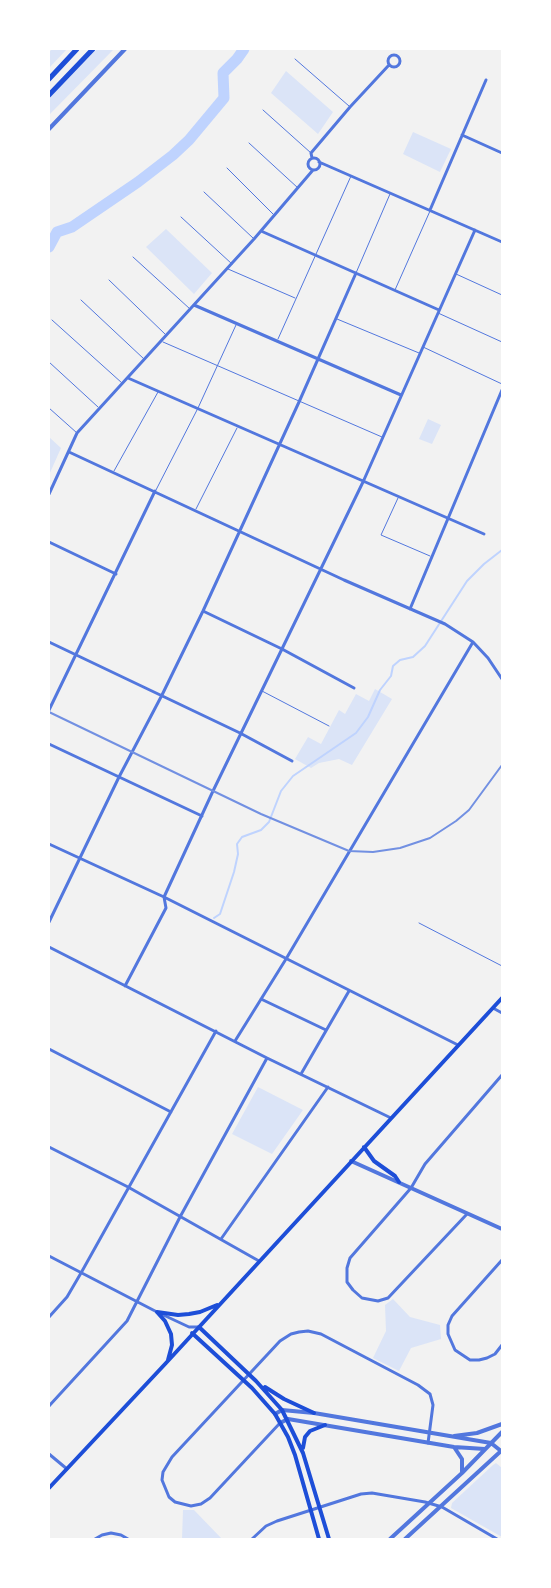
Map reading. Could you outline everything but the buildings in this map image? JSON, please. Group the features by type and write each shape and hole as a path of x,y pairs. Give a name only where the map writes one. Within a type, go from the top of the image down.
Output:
{"highway":[{"path":"49,79 77,49"},
{"path":"49,94 93,49"}],"main road":[{"path":"49,1488 502,998"},
{"path":"364,1147 374,1161 395,1176 399,1182"},
{"path":"157,1312 173,1315 189,1314 210,1309 219,1304"},
{"path":"157,1312 168,1327 172,1339 166,1363"},
{"path":"199,1326 256,1381 288,1419 303,1453 329,1539"},
{"path":"192,1333 243,1379 275,1414 288,1437 319,1539"},
{"path":"256,1381 284,1399 314,1413"},
{"path":"303,1453 302,1445 305,1437 310,1431 325,1425"}],"street":[{"path":"49,128 125,49"},
{"path":"313,170 309,168 308,160 350,107 390,65"},
{"path":"430,210 486,80"},
{"path":"462,135 502,153"},
{"path":"312,156 320,162 502,242"},
{"path":"49,494 78,433 232,264 313,170 318,168 320,162"},
{"path":"125,986 166,908 164,897 240,733 363,482 475,230"},
{"path":"261,231 438,312"},
{"path":"49,922 119,777 203,611 319,360 356,273"},
{"path":"194,305 401,395"},
{"path":"128,378 484,534"},
{"path":"410,609 502,390"},
{"path":"68,452 196,510 239,532 445,624 473,642 488,658 502,679"},
{"path":"49,710 155,491"},
{"path":"49,542 116,574"},
{"path":"203,611 282,648 354,688"},
{"path":"49,642 240,733 292,761"},
{"path":"235,1041 286,959 473,642"},
{"path":"49,744 202,816"},
{"path":"49,844 164,897 458,1045"},
{"path":"49,947 267,1058 391,1118"},
{"path":"301,1074 349,991"},
{"path":"261,999 326,1030"},
{"path":"493,1008 502,1013"},
{"path":"49,1317 67,1297 82,1273 216,1031"},
{"path":"49,1049 171,1112"},
{"path":"49,1406 126,1322 180,1217 267,1058"},
{"path":"467,1214 388,1298 378,1301 362,1298 347,1282 346,1268 350,1258 411,1188 425,1164 502,1075"},
{"path":"221,1240 328,1087"},
{"path":"49,1147 128,1187 259,1261"},
{"path":"351,1161 502,1229"},
{"path":"49,1256 157,1312 189,1326 199,1326"},
{"path":"502,1260 452,1316 448,1325 448,1334 455,1350 470,1360 479,1360 495,1354 502,1345"},
{"path":"189,1326 192,1333"},
{"path":"428,1443 434,1405 430,1394 418,1385 322,1334 308,1331 292,1334 280,1341 172,1457 163,1472 162,1480 169,1497 175,1502 191,1506 201,1504 280,1423 288,1419 454,1448 485,1449 495,1457"},
{"path":"275,1414 282,1410 314,1413 491,1443 501,1450 442,1507 405,1539"},
{"path":"445,1436 477,1433 502,1424"},
{"path":"390,1539 462,1474 502,1432"},
{"path":"454,1448 462,1459 462,1474"},
{"path":"49,1454 67,1469"},
{"path":"252,1539 266,1526 276,1521 361,1494 372,1493 430,1503 442,1507 497,1539"},
{"path":"95,1539 102,1535 111,1534 121,1535 128,1539"}],"lane":[{"path":"295,59 350,107"},
{"path":"263,110 312,156"},
{"path":"249,142 298,188"},
{"path":"227,168 274,216"},
{"path":"277,341 351,176"},
{"path":"204,192 254,239"},
{"path":"356,273 390,193"},
{"path":"395,291 430,210"},
{"path":"181,217 232,264"},
{"path":"133,257 190,309"},
{"path":"227,269 296,298"},
{"path":"456,274 502,295"},
{"path":"109,280 166,335"},
{"path":"81,300 144,359"},
{"path":"438,312 502,342"},
{"path":"337,318 420,353"},
{"path":"52,320 122,383"},
{"path":"155,491 198,408 236,323"},
{"path":"160,341 382,437"},
{"path":"422,347 502,384"},
{"path":"49,362 99,408"},
{"path":"114,472 159,391"},
{"path":"49,408 78,433"},
{"path":"196,510 238,426"},
{"path":"399,497 382,535 432,557"},
{"path":"261,691 329,726"},
{"path":"419,923 502,966"}],"shaded area":[{"path":"52,49 67,49 49,68 49,52"},
{"path":"97,49 114,49 49,115 49,98"},
{"path":"286,71 333,112 318,134 271,93"},
{"path":"413,132 451,149 440,172 403,154"},
{"path":"166,229 212,273 194,294 146,247"},
{"path":"428,419 441,425 432,444 419,439"},
{"path":"49,437 61,448 49,475"},
{"path":"375,689 392,699 352,765 339,759 319,763 311,768 295,759 308,737 321,744 339,710 345,714 356,694 369,701"},
{"path":"258,1087 303,1110 272,1154 232,1134"},
{"path":"393,1299 410,1317 440,1325 441,1339 411,1348 399,1371 373,1358 386,1331 385,1305"},
{"path":"496,1463 502,1468 502,1537 451,1508 452,1503"},
{"path":"183,1510 194,1510 222,1539 182,1539"}],"waterway":[{"path":"49,247 57,232 72,227 138,182 189,140 224,98 223,73 244,49"},
{"path":"214,918 220,914 234,872 238,854 237,844 242,837 261,830 269,822 281,791 293,776 356,733 368,717 380,690 391,676 393,666 400,660 413,657 425,646 467,581 502,550"}],"railway":[{"path":"49,712 261,814 349,851 373,852 400,848 430,838 469,810 502,765"}]}
